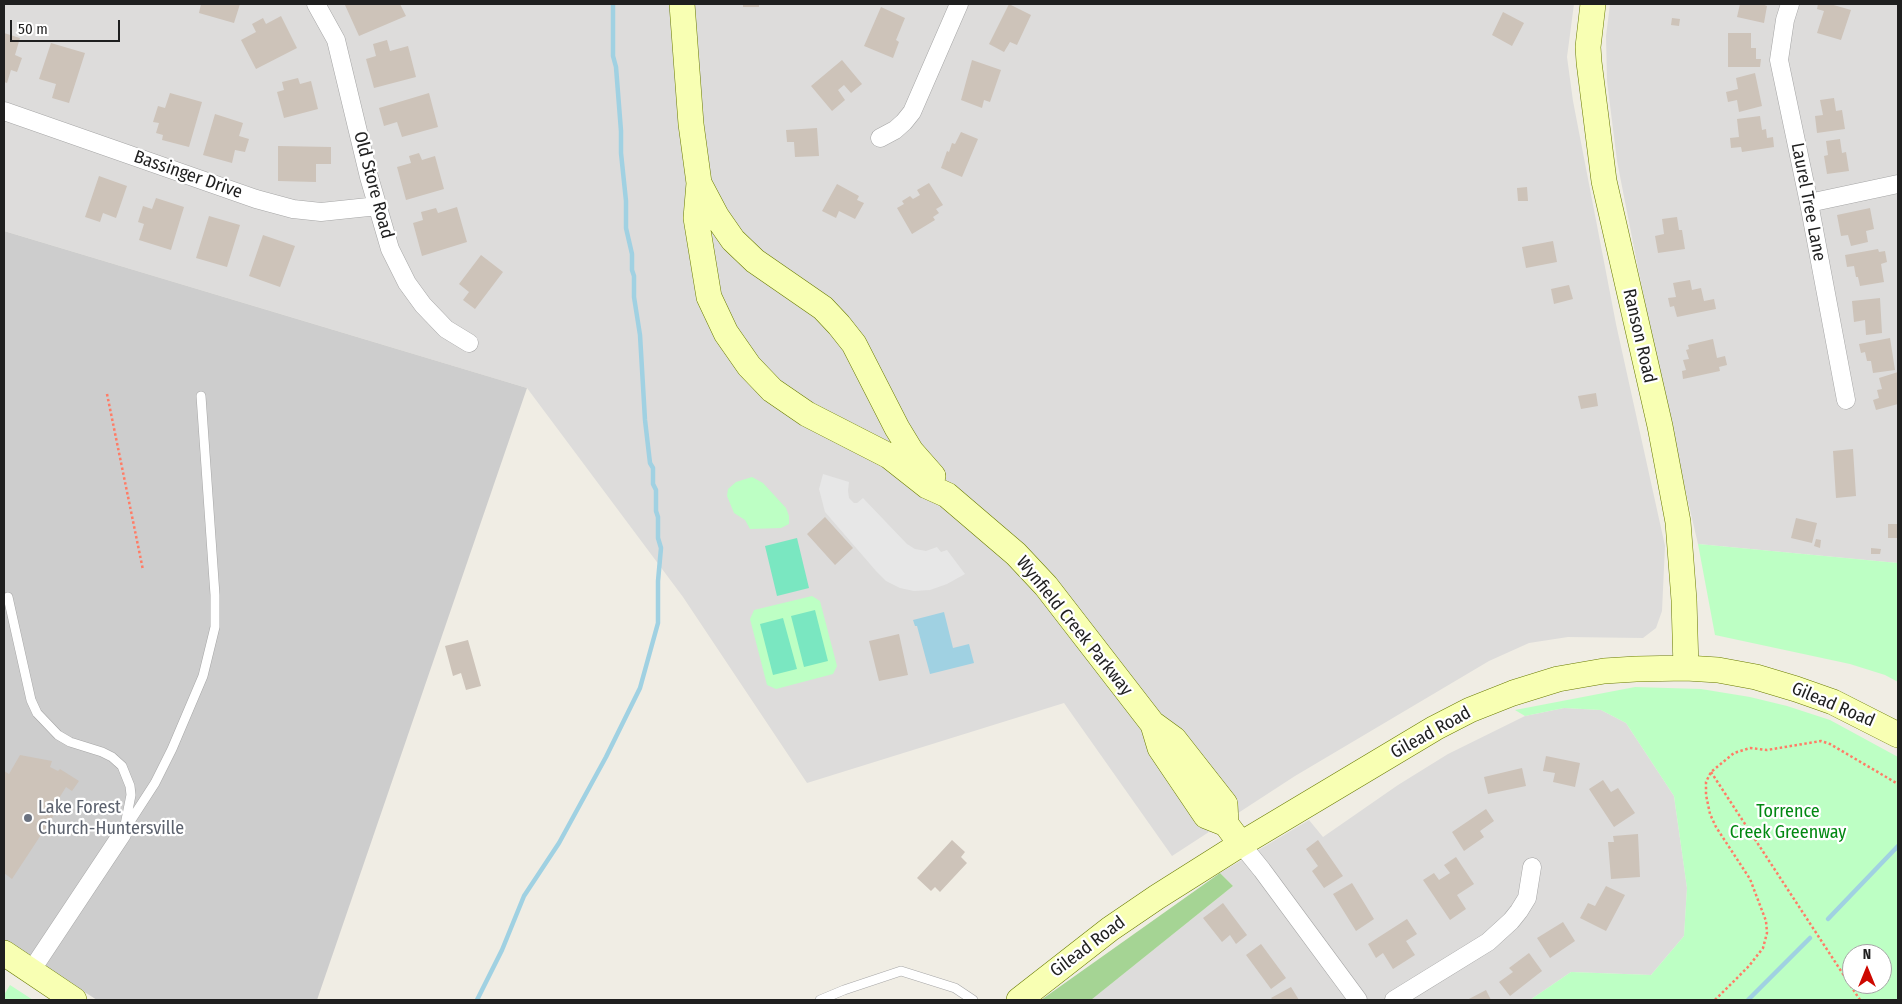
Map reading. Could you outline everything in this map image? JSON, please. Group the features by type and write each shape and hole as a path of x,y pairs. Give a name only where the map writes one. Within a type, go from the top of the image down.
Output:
{"street":[{"name":"Old Store Road","path":"316,4 336,40 390,249 407,283 423,305 446,329 469,343"},
{"name":"Wynfield Creek Parkway","path":"682,4 691,124 699,182 696,218 709,298 726,333 749,366 772,390 807,414 889,456 927,486 947,495 979,520 1033,571 1078,626 1152,723 1174,739 1225,804 1226,824 1358,1000"},
{"path":"880,138 895,130 912,112 959,4"},
{"name":"Ranson Road","path":"1594,4 1588,47 1604,181 1660,426 1678,522 1684,600 1686,668"},
{"name":"Laurel Tree Lane","path":"1790,4 1785,20 1779,60 1809,203 1846,400"},
{"name":"Bassinger Drive","path":"4,111 256,199 293,209 321,212 378,206"},
{"name":"Wynfield Creek Parkway","path":"699,182 717,217 734,240 755,261 823,308 839,325 854,344 896,428 911,451 931,473 947,495"},
{"path":"1809,203 1898,184"},
{"name":"Gilead Road","path":"1019,1000 1110,929 1241,844 1435,728 1470,710 1513,693 1558,679 1612,671 1686,668 1718,670 1756,677 1796,688 1833,702 1898,734"},
{"path":"31,971 122,834"},
{"path":"1394,1000 1488,942 1511,921 1520,911 1527,898 1532,868"},
{"path":"4,953 74,1000"}],"lane":[{"path":"122,834 155,783 172,749 203,676 215,627 215,596 201,396"},
{"path":"8,597 31,700 36,713 58,735 70,742 112,757 122,766 126,774 131,795 122,834"},
{"path":"820,1000 901,971 955,988 973,1000"}],"path":[{"path":"106,394 143,570"},
{"path":"1715,1000 1763,948 1767,933 1766,920 1750,879 1716,827 1710,814 1706,795 1706,782 1711,772 1734,753 1750,748 1767,750 1821,741 1830,744 1898,784"},
{"path":"1711,772 1860,1000"}],"shaded area":[{"path":"4,4 1574,4 1567,57 1573,101 1616,324 1665,546 1662,611 1656,628 1643,638 1568,637 1529,643 1489,661 1295,776 1172,856 1064,703 807,783 683,597 527,388 4,231"},
{"path":"1610,4 1898,4 1898,563 1698,544 1663,395 1617,161 1607,81 1606,36"},
{"path":"4,231 527,388 317,1000 97,1000 4,940"},
{"path":"823,474 849,482 849,498 854,503 857,503 863,498 907,544 915,549 926,551 937,547 941,552 947,550 965,574 947,584 930,590 914,591 900,588 886,581 825,512 819,489"},
{"path":"1564,708 1601,710 1626,723 1674,796 1687,888 1684,936 1651,975 1571,972 1530,1000 1091,1000 1233,886 1220,873 1309,820 1323,837 1398,785 1448,754 1525,716"}],"green space":[{"path":"752,477 763,483 786,508 789,524 781,528 750,529 745,520 734,513 727,496 728,489 736,482"},
{"path":"797,538 809,588 777,596 765,546"},
{"path":"1698,544 1898,563 1898,682 1885,675 1850,664 1715,635"},
{"path":"812,596 820,601 837,666 833,674 776,689 767,685 750,619 754,610"},
{"path":"815,610 828,661 804,667 791,616"},
{"path":"783,618 797,669 773,675 760,624"},
{"name":"Torrence Creek Greenway","path":"1635,687 1701,689 1750,697 1787,706 1830,720 1898,757 1898,1000 1530,1000 1571,972 1651,975 1684,936 1687,888 1674,796 1626,723 1601,710 1564,708 1525,716 1515,710"},
{"path":"1220,873 1233,886 1091,1000 1041,1000"},
{"path":"10,985 33,1000 4,1000 4,995"}],"water":[{"path":"944,612 953,648 969,644 974,663 930,674 917,626 915,626 913,620"}],"building":[{"path":"201,4 240,4 234,23 199,13"},
{"path":"400,4 406,16 359,36 345,5"},
{"path":"743,4 759,4 759,7 743,7"},
{"path":"1009,4 1031,15 1017,45 1010,42 1004,52 989,44"},
{"path":"1740,4 1762,4 1767,6 1764,23 1737,17"},
{"path":"1818,4 1830,4 1851,10 1841,40 1817,33 1824,11 1817,9"},
{"path":"881,7 905,18 896,40 899,42 893,58 864,46"},
{"path":"1503,12 1524,23 1512,46 1492,35"},
{"path":"281,16 297,48 256,69 241,40 256,32 252,24 263,18 266,24"},
{"path":"1672,18 1680,19 1679,26 1671,25"},
{"path":"4,33 20,38 15,55 22,58 17,72 11,70 7,83 4,82"},
{"path":"1728,33 1751,33 1751,48 1756,48 1756,59 1761,59 1760,67 1728,67"},
{"path":"387,40 390,51 408,46 416,77 374,88 366,59 376,56 373,44"},
{"path":"51,43 85,53 69,103 52,98 56,84 39,79"},
{"path":"842,60 862,84 851,93 844,85 838,90 845,100 832,111 811,86"},
{"path":"972,60 1001,70 990,102 984,100 982,108 961,100"},
{"path":"1755,73 1762,106 1739,112 1737,100 1728,102 1726,92 1738,89 1736,78"},
{"path":"298,78 300,84 311,81 318,109 284,118 277,92 284,90 282,82"},
{"path":"170,93 202,102 189,147 162,140 163,135 156,133 159,123 153,122 158,106 165,108"},
{"path":"429,93 438,127 402,137 397,122 384,126 379,108"},
{"path":"1834,98 1836,111 1842,110 1845,129 1817,133 1815,116 1823,115 1820,100"},
{"path":"215,114 243,123 239,136 249,139 245,152 235,150 232,163 203,155"},
{"path":"1760,116 1762,130 1766,129 1767,138 1773,137 1774,147 1742,152 1741,147 1731,148 1730,138 1739,137 1737,119"},
{"path":"817,128 819,156 795,157 794,142 787,142 786,130"},
{"path":"961,132 978,139 962,177 941,168 947,151 949,152 952,143 955,144"},
{"path":"1840,139 1842,153 1846,152 1849,171 1827,174 1824,156 1828,155 1826,141"},
{"path":"278,146 331,147 331,164 316,164 316,182 278,181"},
{"path":"419,153 422,160 435,156 444,189 406,200 397,167 411,163 409,156"},
{"path":"99,176 127,186 116,218 103,213 100,222 85,217"},
{"path":"929,183 943,205 936,209 939,213 933,217 935,220 912,234 897,208 904,204 902,201 910,196 913,199 920,195 917,190"},
{"path":"837,184 859,196 857,200 864,203 855,219 839,211 836,218 822,211"},
{"path":"1527,187 1528,201 1518,201 1517,188"},
{"path":"156,198 184,207 171,250 139,240 144,224 138,222 143,206 152,209"},
{"path":"457,207 467,242 422,256 413,223 423,220 421,212 436,208 438,213"},
{"path":"1870,208 1874,229 1866,231 1868,242 1851,246 1848,235 1841,236 1837,215"},
{"path":"209,216 240,225 227,267 196,258"},
{"path":"1677,217 1679,230 1682,230 1685,249 1658,253 1655,236 1664,234 1662,219"},
{"path":"263,235 295,246 280,287 249,276"},
{"path":"1553,241 1557,262 1526,268 1522,247"},
{"path":"1878,249 1879,252 1885,251 1887,262 1881,264 1884,282 1860,286 1854,266 1847,267 1845,255"},
{"path":"481,255 503,272 475,309 463,300 469,292 459,284"},
{"path":"1690,280 1692,290 1701,288 1704,301 1714,299 1716,309 1677,317 1674,306 1670,307 1668,298 1676,297 1673,283"},
{"path":"1569,285 1573,299 1554,304 1551,289"},
{"path":"1880,298 1882,333 1866,335 1865,320 1854,322 1852,301"},
{"path":"1890,338 1895,370 1873,373 1871,361 1867,361 1865,352 1861,353 1859,344"},
{"path":"1713,339 1717,358 1725,356 1727,365 1719,367 1720,371 1683,379 1682,371 1686,370 1683,360 1689,359 1686,350 1689,349 1688,345"},
{"path":"1898,372 1898,404 1876,410 1873,400 1879,398 1877,390 1882,389 1879,378"},
{"path":"1596,393 1598,406 1581,409 1578,396"},
{"path":"1853,449 1856,496 1836,498 1833,451"},
{"path":"825,517 853,548 835,565 807,534"},
{"path":"1796,518 1817,523 1812,543 1791,538"},
{"path":"1888,524 1897,524 1897,538 1888,538"},
{"path":"1816,539 1821,540 1820,548 1814,546"},
{"path":"1871,548 1881,549 1880,554 1871,554"},
{"path":"899,634 908,675 879,681 869,641"},
{"path":"468,640 481,686 466,690 461,673 453,676 445,646"},
{"name":"Lake Forest Church-Huntersville","path":"20,755 52,761 50,767 58,771 60,769 79,781 72,791 66,787 56,803 60,806 12,879 4,873 4,771 9,774"},
{"path":"1546,756 1580,763 1575,787 1553,782 1555,773 1543,771"},
{"path":"1522,768 1526,786 1488,794 1484,777"},
{"path":"1603,780 1611,792 1618,788 1635,813 1614,827 1589,789"},
{"path":"1486,809 1494,821 1480,831 1484,837 1464,851 1452,832"},
{"path":"1638,834 1640,877 1611,879 1608,842 1614,842 1613,836"},
{"path":"952,840 965,852 961,857 967,863 940,892 935,887 931,891 917,878"},
{"path":"1318,840 1343,876 1324,888 1312,871 1318,866 1306,849"},
{"path":"1456,857 1474,884 1457,895 1466,909 1450,920 1423,880 1434,873 1439,880 1450,873 1444,865"},
{"path":"1352,883 1374,919 1356,931 1333,894"},
{"path":"1606,886 1625,895 1606,931 1580,918 1588,903 1595,906"},
{"path":"1223,903 1247,935 1236,944 1230,935 1222,942 1203,918"},
{"path":"1407,919 1417,934 1406,941 1415,955 1393,969 1383,953 1376,958 1368,944"},
{"path":"1563,922 1575,941 1550,958 1537,938"},
{"path":"1261,944 1286,978 1271,989 1246,955"},
{"path":"1529,953 1542,971 1510,996 1499,982 1513,972 1509,968"},
{"path":"1291,987 1299,1000 1273,1000 1271,998"},
{"path":"1486,990 1491,1000 1467,1000"}],"waterway":[{"path":"477,1000 502,950 524,896 559,843 606,757 640,688 658,623 658,581 661,548 658,538 656,490 653,484 653,468 650,463 645,420 640,335 634,297 632,254 626,228 621,131 616,67 613,56 613,4"},
{"path":"1828,919 1898,846"},
{"path":"1748,1000 1810,938"}],"place":[{"name":"Lake Forest Church-Huntersville","path":"28,818"}]}
